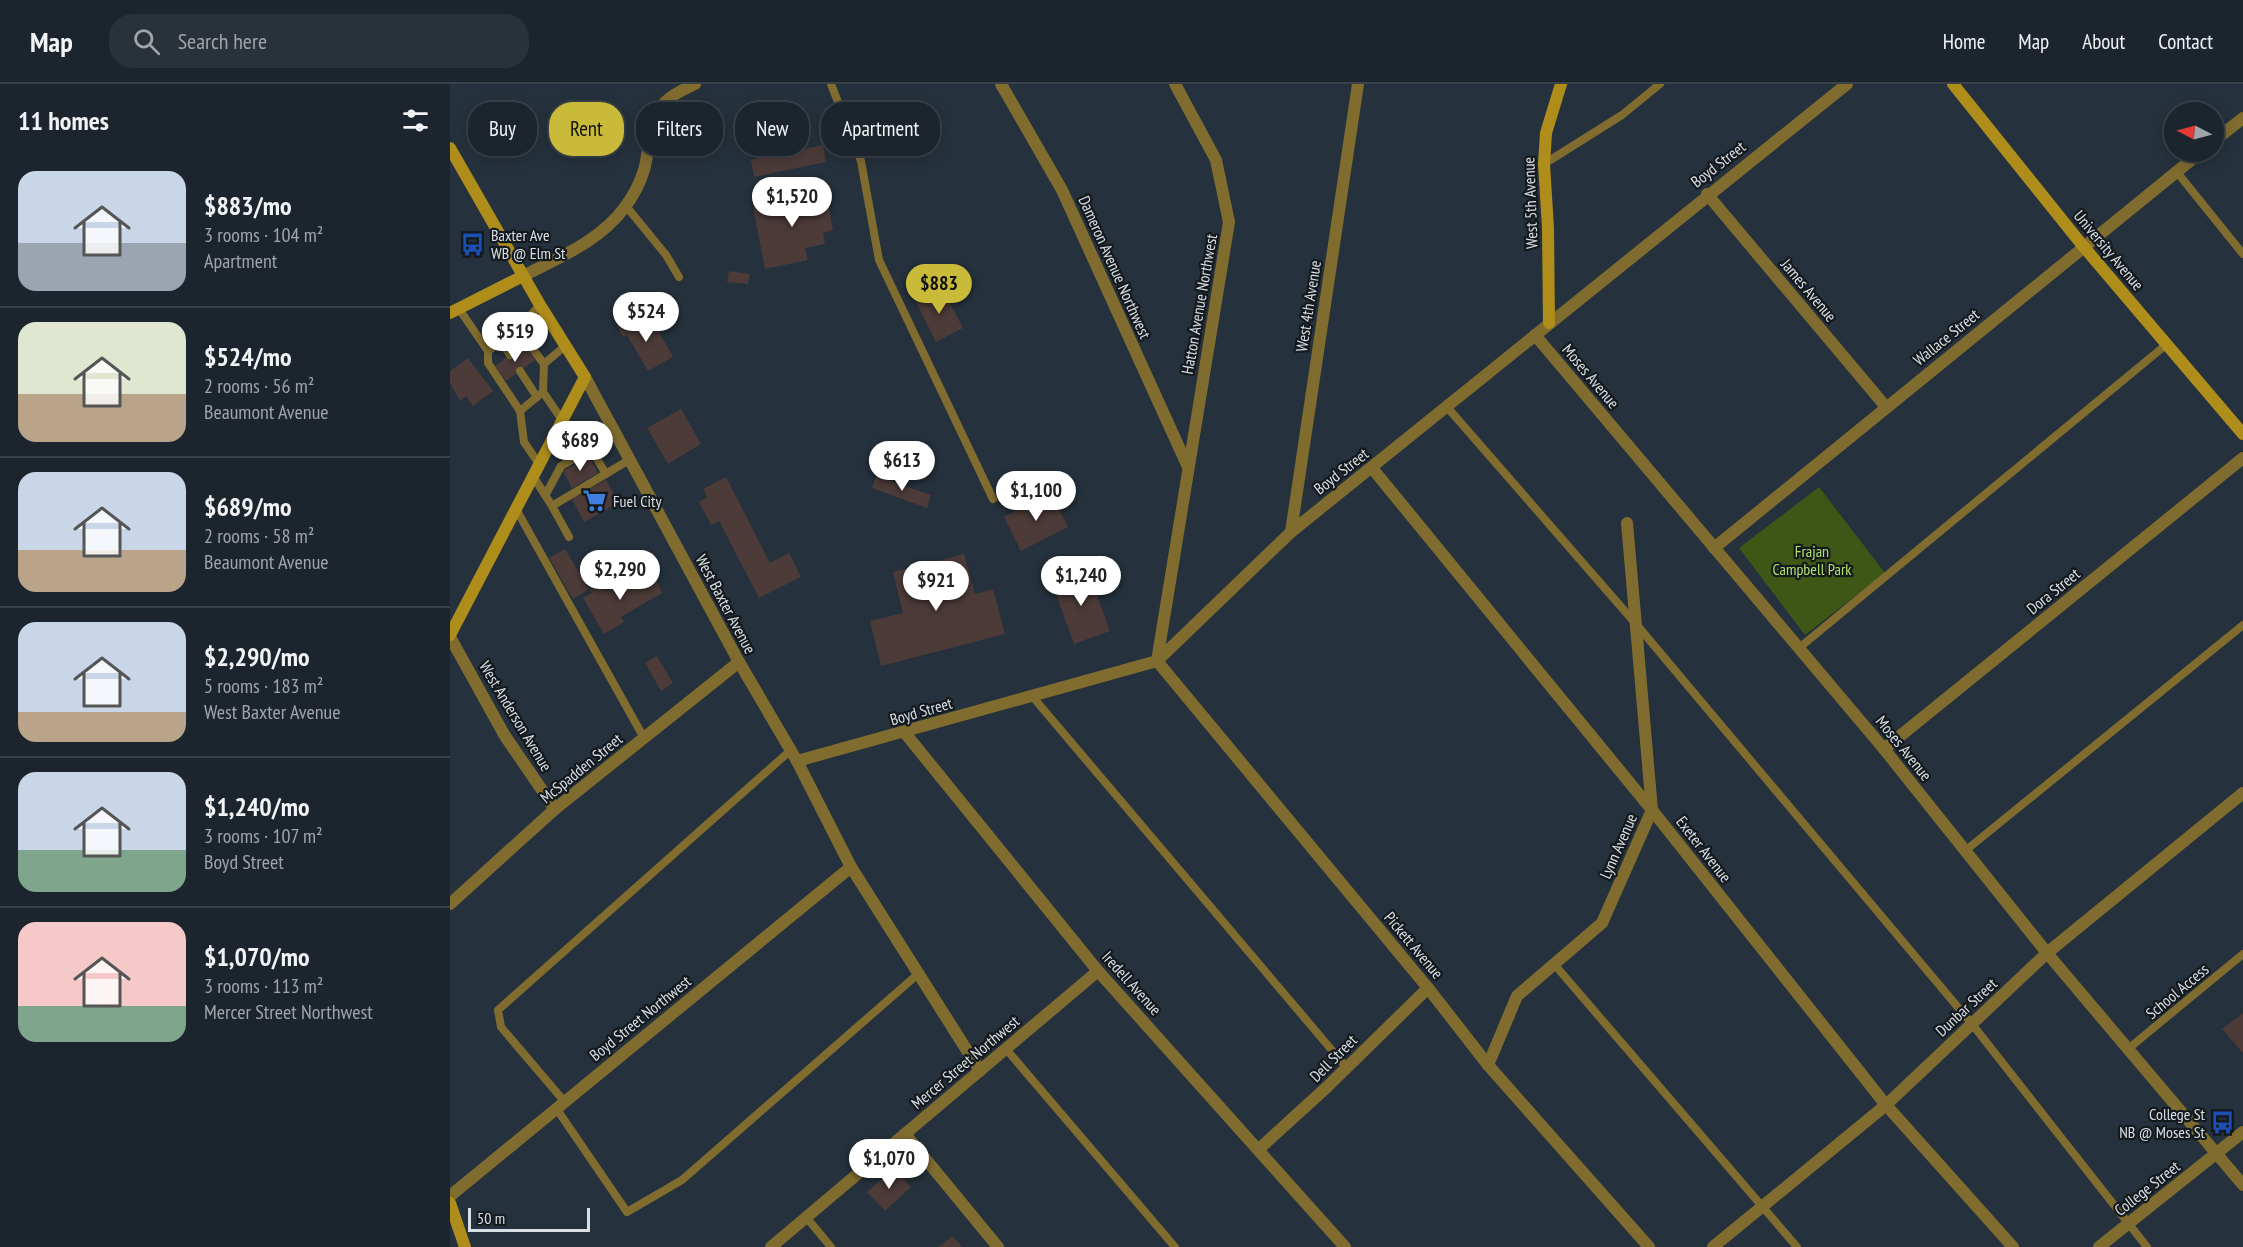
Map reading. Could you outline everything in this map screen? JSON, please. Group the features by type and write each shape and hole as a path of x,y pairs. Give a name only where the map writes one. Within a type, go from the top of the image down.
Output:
{"street":[{"path":"454,311 600,235 626,206 641,178 652,126 660,108 676,94 695,84"},
{"name":"Dameron Avenue Northwest","path":"1001,84 1062,190 1188,468"},
{"name":"Hatton Avenue Northwest","path":"1157,661 1229,222 1216,160 1174,84"},
{"name":"West 4th Avenue","path":"1291,532 1358,84"},
{"name":"West 5th Avenue","path":"1550,323 1544,164 1546,133 1561,84"},
{"name":"Boyd Street","path":"794,755 904,733 1157,661 1291,532 1846,84"},
{"name":"University Avenue","path":"1953,84 2084,246 2243,434"},
{"path":"2224,133 2243,118"},
{"name":"West Baxter Avenue","path":"450,148 540,305 585,377 739,662 794,755 851,867 980,1071"},
{"name":"Wallace Street","path":"1714,548 2188,162"},
{"name":"James Avenue","path":"1707,194 1887,407"},
{"name":"Moses Avenue","path":"1535,335 1884,749 2046,953 2243,1185"},
{"path":"450,636 585,377"},
{"name":"Dora Street","path":"1884,749 2243,458"},
{"name":"Exeter Avenue","path":"1372,468 1652,810 1886,1105 2013,1247"},
{"name":"Lynn Avenue","path":"1488,1065 1517,996 1602,923 1652,810 1627,523"},
{"name":"West Anderson Avenue","path":"450,636 505,736 555,809"},
{"name":"Pickett Avenue","path":"1157,661 1428,988 1488,1065 1649,1247"},
{"name":"McSpadden Street","path":"450,904 555,809 739,662"},
{"name":"Iredell Avenue","path":"904,733 1098,971 1345,1247"},
{"name":"Dunbar Street","path":"1713,1247 1886,1105 2046,953 2243,793"},
{"name":"Boyd Street Northwest","path":"450,1196 851,867"},
{"name":"Mercer Street Northwest","path":"771,1247 1098,971"},
{"name":"Dell Street","path":"1258,1149 1347,1068 1428,988"},
{"name":"College Street","path":"2099,1247 2243,1132"},
{"path":"905,1134 998,1247"},
{"path":"450,1203 465,1247"}],"lane":[{"path":"831,84 861,161 879,260 891,290 993,499"},
{"path":"1544,164 1622,115 1659,84"},
{"path":"2176,171 2243,254"},
{"path":"626,206 666,255 679,277"},
{"path":"488,351 518,329 540,305"},
{"path":"454,311 488,351 488,363 519,411 524,442 539,464"},
{"path":"518,329 544,364"},
{"path":"501,340 510,355"},
{"path":"1799,648 2167,344"},
{"path":"519,411 540,394 544,364 566,346"},
{"path":"520,371 562,420"},
{"path":"1447,407 1636,624 1972,1024 2146,1247"},
{"path":"546,494 561,466 616,435"},
{"path":"591,449 606,474"},
{"path":"552,506 629,460"},
{"path":"533,476 546,494 569,537"},
{"path":"516,509 644,738"},
{"path":"1965,851 2243,625"},
{"path":"1032,696 1347,1068"},
{"path":"794,755 498,1010 501,1027 560,1104 627,1212 682,1180 918,974"},
{"name":"School Access","path":"2128,1049 2243,954"},
{"path":"1554,964 1797,1247"},
{"path":"1006,1049 1175,1247"},
{"path":"806,1217 831,1247"}],"green space":[{"name":"Frajan Campbell Park","path":"1819,487 1885,573 1805,635 1739,548"}],"building":[{"path":"821,145 821,156 825,156 826,162 754,177 751,160 770,156 809,156 809,148"},
{"path":"826,192 833,230 823,233 825,244 805,248 808,260 765,269 753,207"},
{"path":"729,271 750,274 748,284 727,282"},
{"path":"942,288 963,328 936,342 916,302"},
{"path":"632,317 638,328 652,320 673,357 648,371 627,335 623,337 617,325"},
{"path":"524,344 535,360 506,381 495,366"},
{"path":"468,358 493,391 473,406 466,396 460,401 450,383 450,371"},
{"path":"681,409 701,444 668,464 647,428"},
{"name":"Fuel City","path":"589,457 598,473 572,488 563,471"},
{"path":"876,476 931,495 927,508 872,488"},
{"path":"726,477 770,563 789,553 801,577 759,598 719,521 711,525 699,502 707,497 703,489"},
{"name":"Fuel City","path":"606,480 619,503 584,522 572,499"},
{"path":"1051,493 1068,527 1021,551 1004,517"},
{"path":"565,549 589,589 573,599 549,558"},
{"path":"964,554 975,594 993,589 1005,634 881,666 870,621 903,613 893,572"},
{"path":"1088,570 1110,631 1074,644 1052,583"},
{"path":"648,575 652,580 656,578 662,593 621,617 624,622 604,634 583,598 592,593 589,589 602,582 607,591 616,586 619,592"},
{"path":"657,656 673,683 661,691 645,663"},
{"path":"2243,1013 2243,1053 2222,1029"},
{"path":"894,1168 911,1187 885,1211 867,1192"},
{"path":"953,1236 962,1247 938,1247"}],"place":[{"name":"Baxter Ave WB @ Elm St","path":"473,244"},
{"name":"Fuel City","path":"595,501"},
{"name":"College St NB @ Moses St","path":"2223,1123"}]}
